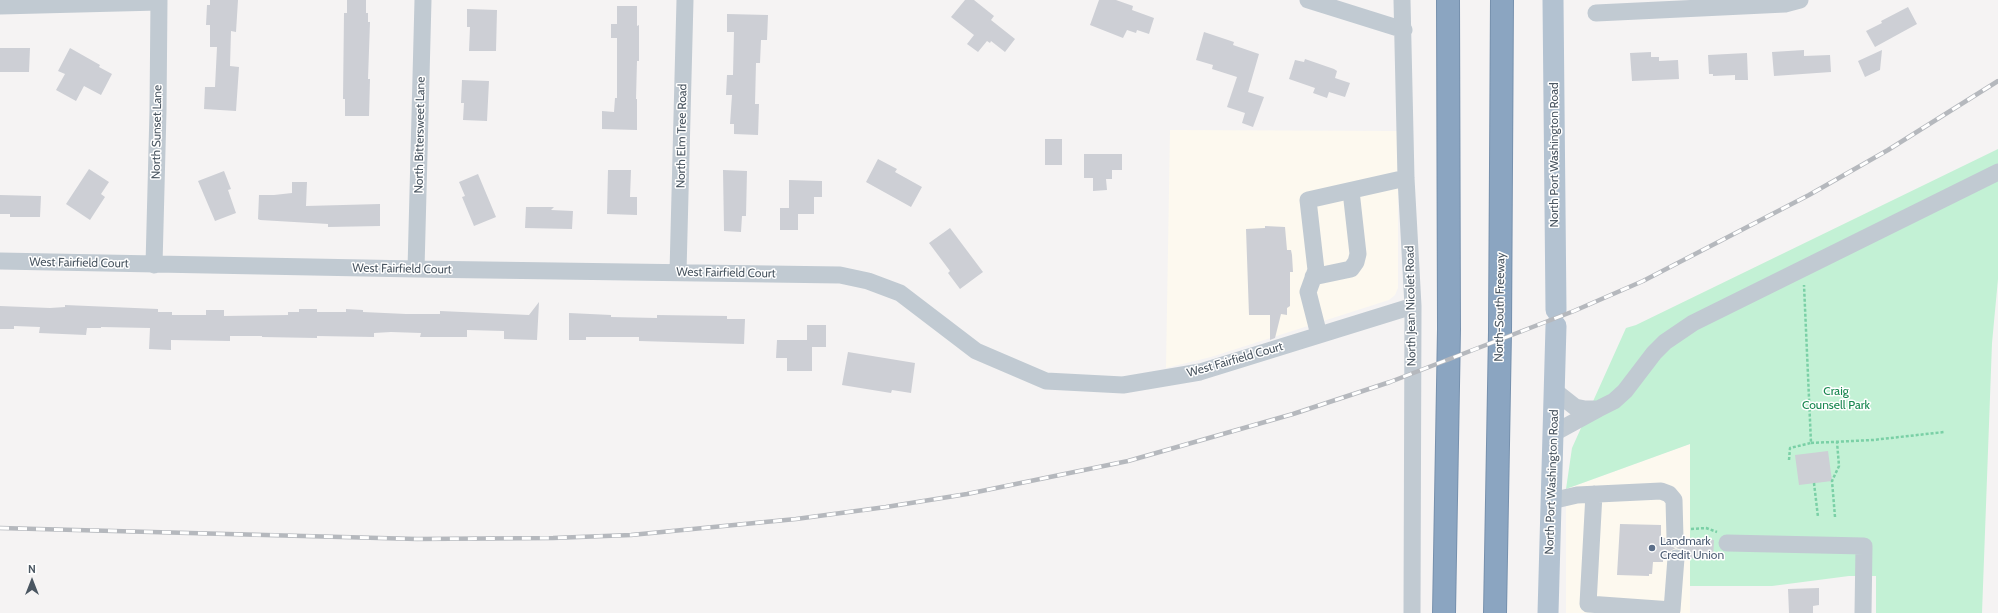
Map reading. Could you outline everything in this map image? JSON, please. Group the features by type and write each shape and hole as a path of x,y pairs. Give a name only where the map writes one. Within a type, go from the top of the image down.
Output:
{"highway":[{"path":"1444,613 1449,330 1448,0"},
{"name":"North-South Freeway","path":"1495,613 1500,324 1502,0"}],"main road":[{"name":"North Port Washington Road","path":"1548,613 1556,392 1553,0"}],"street":[{"name":"North Bittersweet Lane","path":"416,269 423,0"},
{"name":"North Elm Tree Road","path":"678,272 685,0"},
{"path":"1308,0 1404,30"},
{"name":"North Jean Nicolet Road","path":"1402,0 1404,30 1406,178 1413,306 1412,613"},
{"path":"1596,13 1785,4 1800,0"},
{"path":"1,6 159,1"},
{"name":"North Sunset Lane","path":"154,265 159,1"},
{"path":"1554,433 1614,401 1625,391 1654,352 1676,334 1693,323 1998,172"},
{"path":"1319,335 1308,292 1316,270 1308,200 1406,178"},
{"path":"1313,277 1351,269 1356,262 1358,254 1351,190"},
{"name":"West Fairfield Court","path":"0,261 154,265 840,275 868,280 900,294 976,352 1046,381 1123,385 1200,372 1413,306"},
{"path":"1556,392 1575,406 1585,409 1598,409"},
{"path":"1552,501 1578,495 1652,490 1661,491 1669,494 1674,500 1675,538"},
{"path":"1594,494 1588,609 1672,610 1676,558"},
{"path":"1727,542 1864,546 1863,613"}],"path":[{"path":"1804,268 1811,443"},
{"path":"1789,460 1790,448 1811,443 1944,432"},
{"path":"1836,517 1832,481 1839,466 1837,442"},
{"path":"1814,483 1818,517"},
{"path":"1675,538 1686,529 1706,528 1721,533 1727,542"}],"shaded area":[{"path":"1170,130 1398,131 1398,288 1395,295 1389,300 1211,357 1166,368"},
{"path":"1690,444 1690,613 1566,613 1566,489"}],"green space":[{"name":"Craig Counsell Park","path":"1998,149 1998,279 1992,343 1982,613 1876,613 1876,576 1849,576 1772,586 1690,586 1690,444 1566,489 1572,448 1626,328 1636,325"}],"building":[{"path":"210,0 238,0 236,32 231,31 230,66 239,67 236,111 204,109 205,87 215,87 217,47 210,47 210,25 206,25 207,5 210,5"},
{"path":"347,0 366,0 366,13 368,13 368,22 370,22 368,79 370,79 369,116 345,116 345,99 343,99 344,13 347,13"},
{"path":"965,0 974,0 994,16 991,20 1015,39 1005,52 991,41 990,43 987,41 978,52 967,44 974,35 951,17"},
{"path":"1099,0 1116,0 1133,6 1132,10 1154,18 1149,34 1137,30 1136,33 1127,30 1123,38 1090,25"},
{"path":"617,6 637,6 637,26 639,25 639,61 637,61 637,130 602,129 602,111 614,112 615,98 617,98 617,38 611,38 611,24 617,24"},
{"path":"1908,7 1917,24 1875,47 1866,31 1882,23 1881,21"},
{"path":"467,9 497,10 496,51 469,51 470,27 467,27"},
{"path":"727,14 768,15 767,40 761,40 760,63 756,63 755,104 759,104 758,135 734,134 734,124 730,124 732,95 726,95 727,75 733,75 734,32 727,32"},
{"path":"1204,32 1234,42 1233,45 1259,54 1248,92 1264,97 1253,127 1242,123 1245,113 1227,107 1237,77 1212,69 1213,65 1196,60"},
{"path":"0,48 30,48 29,72 0,72"},
{"path":"70,48 100,65 99,67 112,74 101,95 84,86 76,101 56,90 65,74 58,71"},
{"path":"1804,50 1804,56 1830,55 1831,72 1774,76 1772,52"},
{"path":"1882,50 1880,70 1865,77 1858,61"},
{"path":"1651,52 1651,57 1659,57 1659,61 1678,60 1679,79 1632,81 1630,53"},
{"path":"1747,53 1748,80 1735,80 1735,75 1713,76 1713,74 1709,74 1708,55"},
{"path":"1305,59 1334,69 1337,71 1335,78 1350,83 1345,97 1329,92 1327,98 1313,93 1315,88 1289,79 1295,60 1304,62"},
{"path":"462,80 489,81 487,121 463,120 464,103 461,103"},
{"path":"1045,139 1062,139 1062,165 1045,165"},
{"path":"1084,154 1122,154 1122,170 1112,170 1112,179 1106,179 1107,190 1093,191 1093,178 1084,178"},
{"path":"878,159 897,169 895,172 922,187 911,207 866,182"},
{"path":"89,169 109,182 101,194 105,197 90,220 66,204"},
{"path":"608,170 631,170 630,197 637,197 637,215 607,214"},
{"path":"723,170 747,171 746,216 742,216 741,232 724,231"},
{"path":"224,171 231,189 228,190 236,213 215,221 198,181"},
{"path":"478,174 496,217 474,226 462,197 465,196 459,182"},
{"path":"789,180 822,181 822,197 814,197 814,214 798,214 798,230 780,230 780,208 789,208"},
{"path":"292,182 307,182 306,206 380,204 380,226 328,227 328,224 258,219 259,195 292,193"},
{"path":"0,195 41,196 40,217 10,217 10,214 0,214"},
{"path":"526,207 554,207 551,210 573,211 572,229 525,228"},
{"path":"1265,226 1285,227 1287,250 1291,250 1293,272 1290,272 1290,306 1287,308 1287,315 1281,314 1275,338 1270,340 1270,315 1249,315 1246,229 1265,228"},
{"path":"950,228 983,272 960,289 948,273 950,271 929,243"},
{"path":"539,302 537,340 504,339 504,331 467,330 467,337 420,337 421,333 391,332 374,333 374,337 317,336 317,338 230,336 230,341 171,340 171,350 149,349 150,328 87,328 86,335 39,333 40,327 14,326 14,329 0,329 0,306 50,308 65,307 65,305 158,309 158,312 172,312 172,315 206,315 206,310 224,310 224,316 288,315 288,312 299,312 299,309 317,309 317,312 346,312 346,309 363,310 363,312 406,314 440,314 440,311 529,315"},
{"path":"569,313 611,315 611,317 657,318 657,315 727,316 727,319 745,319 744,344 639,341 639,337 586,337 586,340 569,340"},
{"path":"807,325 826,325 826,347 812,347 812,371 787,371 787,358 776,358 777,340 807,340"},
{"path":"848,352 915,363 911,393 892,390 891,393 842,385"},
{"path":"1828,451 1832,481 1799,485 1795,455"},
{"name":"Landmark Credit Union","path":"1620,524 1661,525 1661,537 1665,538 1667,544 1675,548 1681,546 1685,538 1714,540 1713,560 1686,558 1682,550 1676,548 1668,552 1666,558 1663,558 1663,562 1653,562 1652,574 1649,574 1649,576 1617,575"},
{"path":"1819,588 1819,605 1813,606 1813,613 1789,613 1788,589"}],"railway":[{"path":"0,528 417,539 553,538 631,535 796,519 886,507 967,494 1128,461 1293,414 1390,382 1574,311 1643,281 1809,195 1888,150 1998,81"}],"place":[{"name":"Landmark Credit Union","path":"1652,548"}]}
